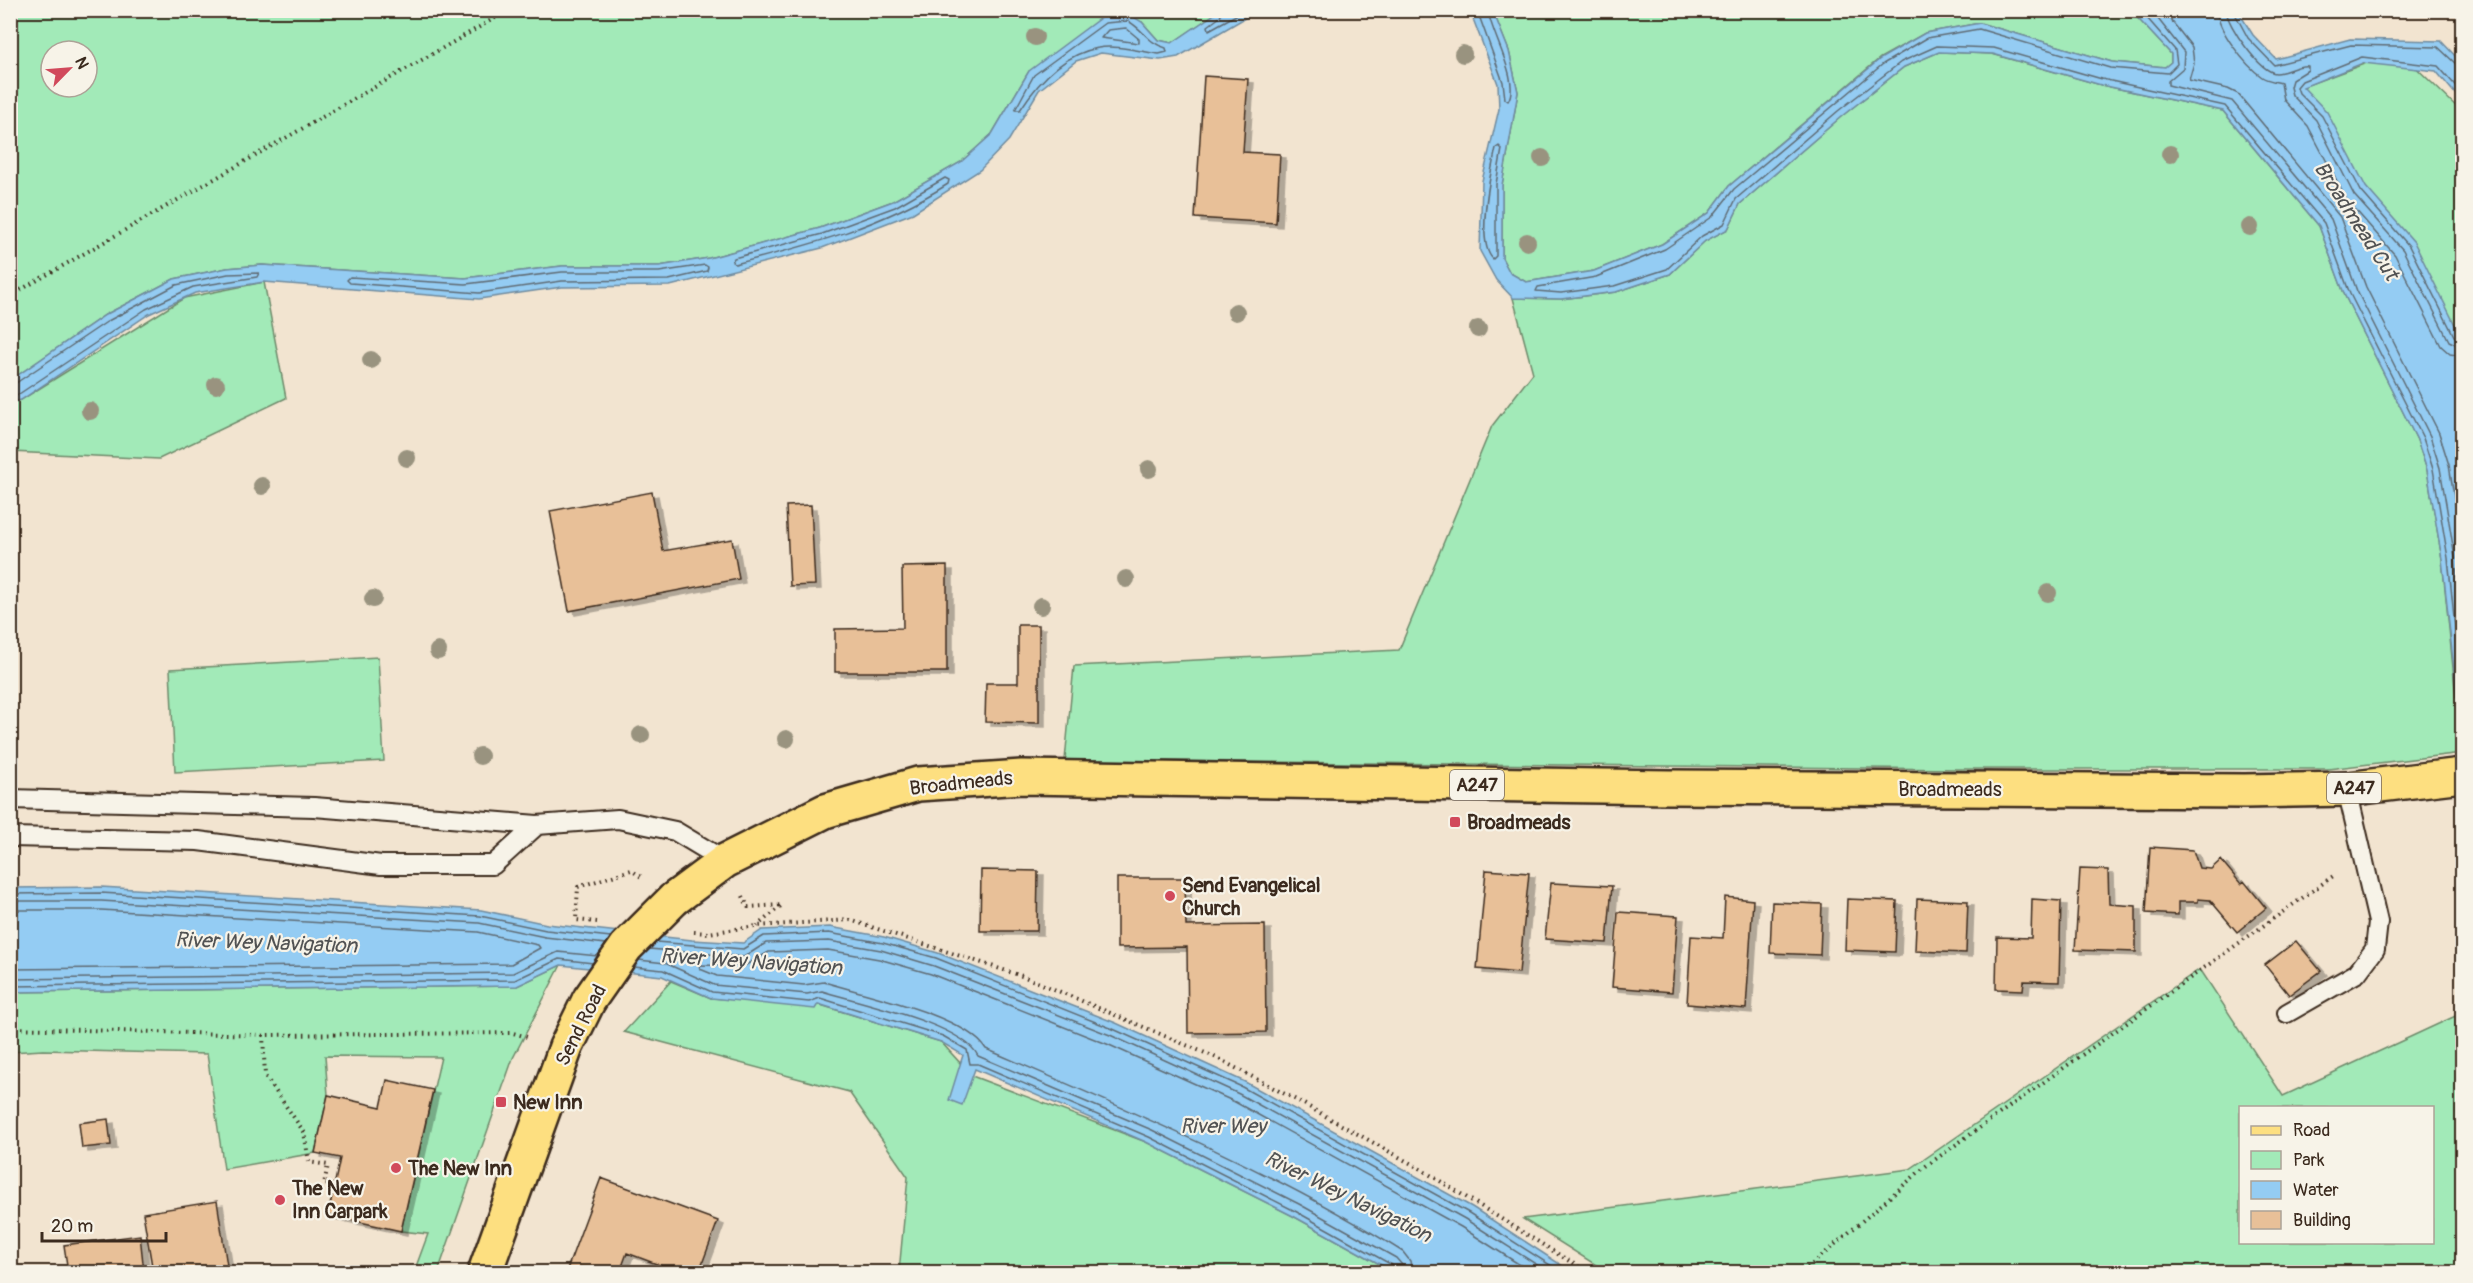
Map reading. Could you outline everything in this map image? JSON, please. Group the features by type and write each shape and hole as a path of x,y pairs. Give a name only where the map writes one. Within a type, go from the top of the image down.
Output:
{"main road":[{"name":"Broadmeads","path":"674,899 725,861 825,811 918,784 1022,777 1669,787 2233,791 2348,789 2462,775"},
{"name":"Send Road","path":"485,1272 566,1047 589,1000 626,947 674,899"}],"lane":[{"path":"2287,1013 2357,973 2375,949 2378,922 2348,789"},
{"path":"10,799 314,807 537,825 618,819 675,831 725,861"},
{"path":"10,837 198,841 381,865 493,865 537,825"}],"path":[{"path":"10,297 509,10"},
{"path":"1803,1272 1926,1166 2363,855"},
{"path":"725,861 748,907 782,905 756,926 850,920 1025,977 1217,1058 1419,1168 1587,1272"},
{"path":"10,1028 263,1035 513,1033"},
{"path":"263,1035 265,1077 304,1132 309,1162 328,1166 324,1184 334,1185"}],"green space":[{"path":"10,11 1219,11 1172,43 1158,40 1142,22 1029,71 992,134 961,162 893,201 820,228 709,258 659,266 562,266 465,278 262,265 227,268 174,279 105,315 11,380"},
{"path":"1493,11 2131,11 2171,54 2171,62 2165,67 2112,62 1980,23 1925,33 1880,58 1729,186 1709,213 1662,244 1594,271 1526,282 1510,273 1502,258 1502,185 1518,92 1509,51"},
{"path":"2399,51 2462,112 2462,350 2302,87"},
{"path":"1939,52 1992,54 2101,85 2223,111 2319,226 2345,296 2417,440 2427,470 2442,559 2456,698 2462,705 2462,753 2328,769 1957,769 1065,760 1074,666 1399,650 1492,426 1533,373 1513,298 1561,299 1616,292 1670,274 1705,241 1728,229 1740,204 1842,116 1904,67"},
{"path":"264,282 286,398 159,459 11,452 11,403 21,400 184,298"},
{"path":"378,657 384,761 175,772 170,669"},
{"path":"561,965 513,1058 438,1272 414,1272 428,1234 401,1231 441,1057 325,1056 328,1095 315,1153 224,1169 207,1054 43,1050 11,1052 11,992 517,986"},
{"path":"2200,969 2283,1096 2462,1013 2462,1272 1607,1272 1523,1219 1910,1169"},
{"path":"671,981 711,998 817,1004 941,1042 972,1076 1146,1142 1293,1216 1394,1272 899,1272 908,1177 849,1092 624,1032"}],"water":[{"path":"1219,11 1257,11 1178,57 1160,60 1101,53 1076,61 1039,90 1009,140 980,170 913,213 822,248 670,286 562,287 479,299 264,282 195,293 149,314 21,400 11,403 11,380 105,315 174,279 227,268 262,265 465,278 562,266 659,266 709,258 820,228 893,201 961,162 992,134 1029,71 1103,16 1129,14 1142,22 1158,40 1172,43"},
{"name":"Broadmead Cut","path":"1470,11 1493,11 1509,51 1518,92 1502,185 1502,258 1510,273 1526,282 1594,271 1662,244 1709,213 1729,186 1880,59 1925,33 1980,23 2112,62 2165,67 2171,62 2171,54 2131,11 2238,11 2253,35 2276,59 2350,39 2441,41 2462,63 2462,102 2436,71 2363,63 2303,87 2327,112 2366,187 2414,242 2462,339 2462,705 2457,698 2442,559 2427,470 2417,440 2345,296 2319,226 2223,111 2101,85 1993,54 1939,52 1904,67 1842,116 1740,204 1728,229 1705,241 1670,274 1616,292 1561,299 1513,298 1496,280 1480,251 1482,181 1499,109 1498,84"},
{"path":"101,887 481,910 547,924 692,940 743,943 762,930 830,927 884,937 938,953 1116,1023 1245,1082 1472,1207 1572,1272 1394,1272 1293,1216 1146,1142 975,1069 962,1105 949,1100 963,1055 941,1042 818,1004 815,1009 711,998 662,976 561,965 517,986 11,992 10,888"}],"building":[{"path":"1204,76 1248,79 1243,152 1280,154 1276,223 1195,218"},
{"path":"652,492 663,551 732,539 739,579 569,611 550,511"},
{"path":"811,505 815,585 790,586 786,506"},
{"path":"947,566 947,672 835,672 835,629 903,628 902,567"},
{"path":"1018,625 1039,625 1039,723 985,722 986,683 1018,683"},
{"path":"2150,847 2193,850 2199,868 2211,869 2221,860 2241,884 2244,881 2266,908 2237,932 2210,900 2178,902 2178,915 2146,913"},
{"path":"2080,869 2108,870 2109,904 2136,906 2136,952 2075,950"},
{"path":"981,870 1038,871 1037,931 980,931"},
{"path":"1486,870 1529,873 1519,973 1477,969"},
{"path":"1117,878 1185,878 1186,926 1265,925 1266,1032 1188,1033 1187,947 1117,948"},
{"path":"1551,883 1612,886 1607,943 1545,939"},
{"path":"1725,897 1753,900 1746,1009 1687,1004 1691,936 1723,938"},
{"path":"1847,899 1897,901 1895,952 1845,950"},
{"path":"1917,899 1968,901 1966,953 1915,951"},
{"path":"2032,899 2061,901 2059,982 2024,981 2023,990 1996,989 1997,937 2031,938"},
{"path":"1772,902 1822,904 1820,955 1770,953"},
{"path":"1618,912 1678,916 1672,992 1612,987"},
{"path":"2296,941 2321,971 2289,995 2265,965"},
{"path":"387,1080 433,1090 401,1231 328,1215 340,1158 315,1153 328,1095 381,1107"},
{"path":"108,1119 111,1145 82,1148 79,1123"},
{"path":"601,1178 718,1221 699,1272 678,1272 627,1253 620,1272 566,1272"},
{"path":"217,1201 228,1272 153,1272 143,1213"},
{"path":"140,1235 144,1272 68,1272 64,1245"}],"place":[{"name":"Broadmeads","path":"1455,822"},
{"name":"Send Evangelical Church","path":"1170,896"},
{"name":"New Inn","path":"501,1102"},
{"name":"The New Inn","path":"396,1168"},
{"name":"The New Inn Carpark","path":"280,1200"}],"water label":[{"name":"River Wey Navigation","path":"266,943"},
{"name":"River Wey Navigation","path":"751,962"},
{"name":"River Wey","path":"1223,1126"},
{"name":"River Wey Navigation","path":"1348,1197"}]}
